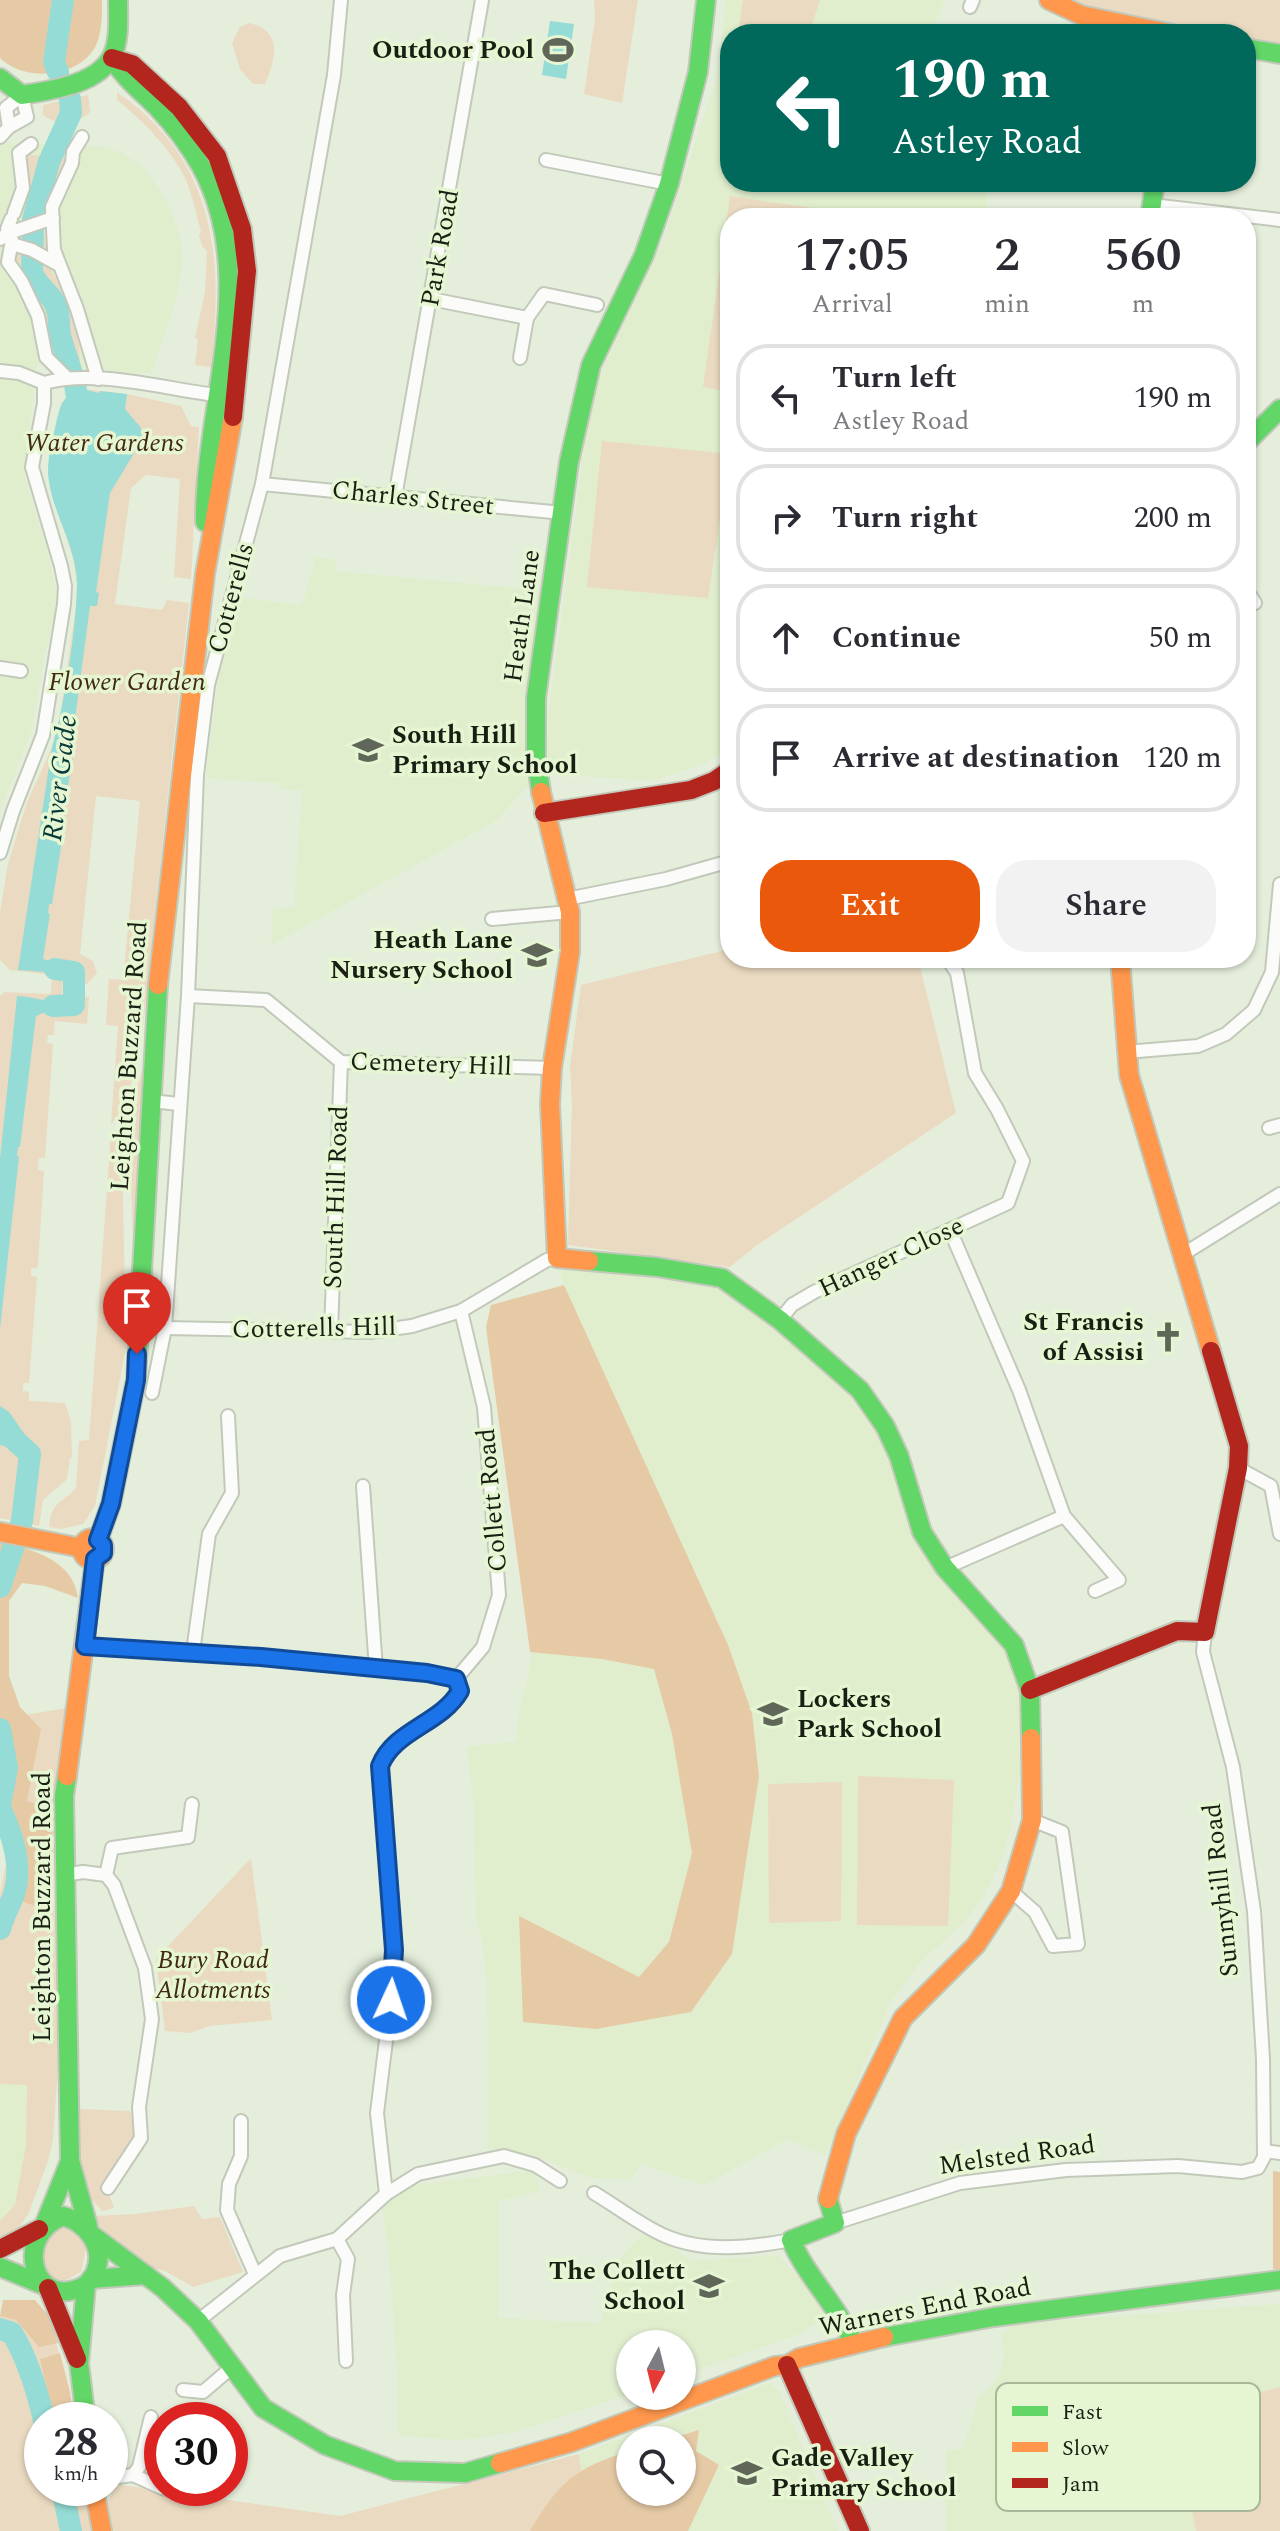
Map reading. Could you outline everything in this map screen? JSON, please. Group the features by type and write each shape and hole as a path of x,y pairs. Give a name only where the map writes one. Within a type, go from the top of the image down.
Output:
{"street":[{"path":"4,132 6,108 22,95 77,82 101,69 112,58 118,0"},
{"name":"Cotterells","path":"152,1393 165,1328 188,996 193,836 208,685 262,484 334,75 341,0"},
{"name":"Park Road","path":"395,497 482,0"},
{"name":"Heath Lane","path":"557,1258 550,1104 552,1068 570,952 568,906 544,813 536,757 536,698 569,462 591,365 644,255 669,184 698,72 706,0"},
{"path":"1049,0 1081,15 1125,24"},
{"path":"1256,50 1280,54"},
{"name":"Leighton Buzzard Road","path":"112,58 122,76 176,129 202,168 220,209 227,238 229,296 205,476 205,574"},
{"name":"Leighton Buzzard Road","path":"90,2230 70,2161 64,1796 85,1646 92,1549 111,1504 136,1380 158,980 205,574 237,397 247,271 242,229 217,156 179,107 132,64 112,58"},
{"path":"0,78 22,95 27,117 4,132"},
{"path":"82,137 52,207 54,250 77,309 98,379"},
{"path":"31,144 19,153 23,188 7,229 8,262 22,282 38,316 46,357 66,377"},
{"path":"546,160 669,184"},
{"path":"7,238 53,218"},
{"path":"1256,218 1280,220"},
{"path":"7,238 59,265"},
{"path":"520,358 527,318 544,294 597,305"},
{"path":"431,299 527,318"},
{"path":"0,371 19,373 44,383 66,377 98,379 237,397"},
{"path":"0,853 43,735 64,604 65,586 61,566 32,467 44,403 44,383"},
{"path":"1256,433 1280,409"},
{"name":"Charles Street","path":"262,484 563,513"},
{"path":"0,668 21,671"},
{"path":"544,813 691,790 720,777"},
{"path":"492,919 568,906 720,864"},
{"path":"1126,1052 1198,1046 1226,1034 1254,1010 1272,972 1280,884"},
{"name":"Hanger Close","path":"780,1320 792,1305 814,1292 1008,1203 1023,1161 975,1073 954,968"},
{"name":"Sunnyhill Road","path":"1121,968 1129,1075 1239,1446 1238,1468 1203,1652 1233,1767 1254,1911 1263,2059 1264,2151 1258,2168"},
{"name":"Cemetery Hill","path":"188,996 266,1000 341,1062 552,1068"},
{"name":"South Hill Road","path":"331,1331 341,1062"},
{"path":"151,1101 179,1104"},
{"path":"1182,1255 1280,1194"},
{"path":"950,1230 1019,1390 1064,1516 1119,1580 1095,1591"},
{"path":"557,1258 657,1267 722,1278 780,1320 860,1390 885,1426 899,1456 922,1532 945,1568 1014,1645 1030,1690 1032,1820 1011,1891 976,1945 903,2018 846,2134 827,2196 835,2223"},
{"name":"Cotterells Hill","path":"165,1328 370,1332 412,1326 461,1311 547,1260 557,1258"},
{"name":"Collett Road","path":"386,2194 377,2113 394,1950 380,1766 386,1750 453,1704 460,1691 456,1679 483,1647 499,1595 484,1407 461,1311"},
{"path":"193,1652 209,1534 232,1493 228,1416"},
{"path":"1238,1468 1271,1486 1280,1534"},
{"path":"363,1486 376,1669"},
{"path":"945,1568 1064,1516"},
{"path":"2,1532 92,1549"},
{"path":"1030,1690 1177,1631 1205,1632"},
{"path":"85,1646 193,1652 427,1673 456,1679"},
{"path":"106,1875 112,1848 188,1837 192,1804"},
{"path":"1011,1891 1035,1912 1053,1946 1078,1944 1062,1832 1032,1820"},
{"path":"64,1875 83,1872 106,1875 114,1885 145,1968 152,2019 139,2107 141,2138 108,2188"},
{"path":"241,2121 241,2156 229,2184 227,2210 255,2274"},
{"path":"1264,2151 1280,2153"},
{"path":"198,2321 280,2256 337,2239 386,2194 418,2174 504,2156 535,2165 560,2181"},
{"name":"Leighton Buzzard Road","path":"42,2226 70,2161"},
{"name":"Melsted Road","path":"791,2240 960,2183 1066,2170 1178,2166 1242,2172 1258,2168"},
{"path":"594,2193 663,2235 705,2248 767,2245 791,2240 805,2269 847,2323 853,2343"},
{"path":"0,2249 63,2216 78,2219 90,2230 97,2262 89,2282 79,2363 84,2402"},
{"path":"42,2226 34,2261 37,2277 79,2363"},
{"name":"Warners End Road","path":"90,2230 198,2321 263,2408 325,2445 395,2471 465,2473 572,2442 775,2366 787,2365 799,2358 853,2343 994,2317 1280,2280"},
{"path":"337,2239 348,2259 343,2295 346,2361"},
{"path":"0,2267 44,2286 70,2292 89,2282 146,2275"},
{"path":"787,2365 860,2531"},
{"path":"183,2390 203,2392 231,2368"},
{"path":"133,2475 139,2467 144,2446"},
{"path":"128,2476 144,2480"},
{"path":"97,2506 102,2531"}],"shaded area":[{"path":"0,0 102,0 97,43 90,55 66,70 38,73 11,66 0,58"},
{"path":"726,0 945,0 934,24 723,24"},
{"path":"720,51 720,192 987,192 987,208 720,208 720,754 704,764 652,781 547,774 549,708 591,394 664,238 717,77"},
{"path":"0,145 82,145 105,147 123,153 145,169 167,201 179,231 183,258 176,300 151,374 99,370 69,372 37,364 24,475 47,549 58,600 32,730 0,811"},
{"name":"South Hill Primary School","path":"315,557 336,560 335,571 540,590 526,725 532,781 497,820 271,945 273,909 294,907 302,790 280,789 280,783 206,776 219,672 235,597 300,605"},
{"name":"Lockers Park School","path":"557,1264 705,1282 762,1308 843,1384 885,1438 897,1469 915,1540 930,1562 988,1623 1006,1647 1015,1666 1029,1723 1002,1859 984,1896 965,1921 920,1963 890,2003 826,2156 788,2139 704,2185 641,2164 632,2179 593,2179 533,2155 518,2153 485,2158 488,2154 487,1988 483,1946 476,1920 474,1811 467,1746 516,1742 520,1704 526,1687 537,1619 554,1304 569,1297"},
{"path":"564,1285 728,1645 752,1713 759,1776 732,1954 691,2012 596,2029 523,2022 519,1916 639,1977 669,1942 692,1853 672,1734 654,1669 602,1659 530,1652 486,1327 491,1305"},
{"path":"0,1540 50,1558 60,1565 75,1585 78,1598 45,1586 22,1583 9,1601 9,1676 20,1707 41,1729 27,1801 52,1809 53,1873 40,1908 11,1897 10,1838 0,1806"},
{"path":"32,1897 30,2146 19,2209 0,2232 0,1901"},
{"name":"The Collett School","path":"534,2170 540,2191 499,2201 499,2318 600,2323 618,2261 641,2235 658,2237 692,2261 778,2255 833,2312 802,2333 696,2371 696,2330 616,2330 616,2399 515,2432 474,2439 398,2435 389,2255 381,2202 414,2185"},
{"path":"1273,2171 1280,2172 1280,2269 1273,2269"},
{"path":"3,2300 35,2300 48,2315 58,2343 39,2347 16,2320 0,2316"},
{"path":"1280,2304 1280,2531 946,2531 946,2451 963,2448 978,2399 1000,2372 1004,2356 1002,2332 1011,2330 1010,2324"},
{"path":"60,2353 71,2402 50,2402 40,2359"},
{"name":"Gade Valley Primary School","path":"770,2383 779,2391 838,2531 589,2531 579,2454 616,2440 616,2506 696,2506 696,2426 654,2426"},
{"path":"696,2451 719,2465 688,2531 530,2531 550,2500 570,2479 616,2455 616,2506 696,2506"}],"green space":[{"path":"594,0 638,0 622,103 584,94 595,19"},
{"path":"743,0 820,0 812,24 739,24"},
{"path":"1063,0 1280,0 1280,45 1256,41 1256,24 1153,24"},
{"path":"249,23 260,27 272,39 274,56 265,84 253,84 240,69 232,43 240,27"},
{"path":"117,92 150,119 175,148 193,180 206,214 216,287 211,367 195,365 198,339 195,338 205,292 207,251 202,246 189,189 163,144 117,100"},
{"path":"88,95 90,112 80,119 61,122 43,115 43,105"},
{"path":"29,155 67,157 44,206 44,227 48,265 66,297 78,336 80,361 53,358 41,311 15,261 28,192 25,166"},
{"path":"730,196 813,208 728,208"},
{"path":"720,267 720,390 703,387"},
{"name":"Water Gardens","path":"83,389 127,394 181,406 191,426 199,427 191,579 174,577 180,479 146,475 131,488 115,604 162,610 167,600 189,603 142,1032 127,1096 111,1124 118,1026 106,1025 109,979 123,980 140,801 96,796 80,954 93,961 97,973 87,984 70,982 70,976 64,975 62,994 89,997 87,1024 55,1021 54,1035 48,1035 47,1043 53,1044 45,1158 39,1158 38,1170 44,1171 38,1266 31,1268 31,1276 37,1277 29,1383 23,1383 23,1391 29,1392 29,1401 65,1403 71,1422 72,1457 67,1479 43,1500 39,1526 0,1518 0,996 5,992 51,994 52,975 10,970 0,960 0,912 8,864 26,805 52,747 59,723 77,583 48,471 61,404 71,392"},
{"path":"602,441 720,453 720,519 708,598 587,587"},
{"path":"720,951 720,968 920,968 956,1113 757,1245 730,1267 568,1245 572,1103 570,1066 581,985"},
{"path":"144,1065 133,1247 127,1118"},
{"path":"111,1133 121,1142 122,1151 126,1348 95,1506 83,1524 61,1529 49,1527 52,1513 76,1488 79,1441 89,1440"},
{"path":"67,1708 53,1844 58,2065 53,2140 28,2215 13,2235 0,2241 0,2221 15,2205 26,2145 27,2085 0,2084 0,1893 8,1854 0,1807 0,1719"},
{"path":"858,1776 954,1780 948,1926 857,1925"},
{"path":"842,1782 841,1921 769,1923 768,1784"},
{"name":"Bury Road Allotments","path":"251,1858 272,2020 210,2026 190,2033 165,2031 156,1959"},
{"path":"79,2109 130,2111 136,2138 106,2186 114,2208 102,2211 86,2188 79,2164"},
{"path":"194,2206 202,2219 220,2217 243,2272 193,2287 165,2271 147,2267 94,2225 92,2216 136,2214"},
{"path":"61,2226 79,2232 86,2249 81,2272 65,2281 47,2276 40,2259 45,2235"},
{"path":"0,2315 50,2320 72,2402 24,2402 24,2506 97,2506 102,2531 0,2531"},
{"path":"1280,2387 1280,2531 1196,2531 1192,2511 1260,2511 1260,2392"},
{"path":"579,2454 589,2531 110,2531 106,2509 107,2506 128,2506 128,2486 144,2488 144,2506 248,2506 248,2503 340,2516"}],"water":[{"name":"Outdoor Pool","path":"550,21 574,24 566,79 542,75"},
{"name":"Water Gardens","path":"83,389 127,394 125,409 141,428 142,440 110,493 96,592 99,593 97,606 90,606 71,749 74,750 62,821 65,822 52,904 49,904 43,959 78,970 77,983 71,982 71,974 18,970 52,747 69,667 76,603 76,570 53,500 49,460 61,406 67,397"},
{"path":"17,996 70,1003 71,996 78,996 77,1007 55,1008 36,1016 18,1147 0,1329 0,1159"},
{"path":"0,1406 9,1412 35,1449 32,1454 0,1445"}],"waterway":[{"name":"River Gade","path":"58,72 54,62 63,0"},
{"name":"River Gade","path":"70,99 71,113 49,162 33,220 32,272 56,307 61,339 75,386 79,418"},
{"name":"River Gade","path":"53,1006 74,1005 74,972 55,969"},
{"name":"River Gade","path":"0,1427 30,1454 22,1521 0,1587"},
{"name":"River Gade","path":"0,1729 7,1768 0,1805"},
{"name":"River Gade","path":"0,1808 9,1828 17,1861 14,1894 0,1929"},
{"name":"River Gade","path":"0,2329 12,2333 23,2353 39,2402"},
{"name":"River Gade","path":"66,2506 71,2531"}],"traffic: fast":[{"path":"0,78 22,95 72,84 96,74 115,50 118,0"},
{"path":"541,792 536,757 536,698 569,462 591,365 644,255 669,184 698,72 706,0"},
{"path":"1256,50 1280,54"},
{"path":"112,58 163,114 201,166 218,208 227,252 225,342 207,478 205,522"},
{"path":"1151,208 1154,192"},
{"path":"1256,433 1280,409"},
{"path":"98,1540 111,1504 136,1380 158,985"},
{"path":"589,1261 657,1267 722,1278 780,1320 860,1390 885,1426 899,1456 922,1532 945,1568 1014,1645 1030,1690 1031,1738"},
{"path":"67,1776 64,1796 70,2161 88,2226"},
{"path":"45,2223 70,2161"},
{"path":"828,2199 835,2223 791,2240 853,2343"},
{"path":"63,2216 87,2230 96,2245 98,2263 95,2273 83,2287 61,2291 49,2287 40,2278 34,2252 38,2238 48,2225 63,2216"},
{"path":"92,2235 163,2288 198,2321 263,2408 325,2445 395,2471 465,2473 500,2463"},
{"path":"0,2267 41,2284"},
{"path":"91,2279 146,2275"},
{"path":"884,2337 994,2317 1280,2280"},
{"path":"84,2402 79,2363 86,2285"}],"traffic: slow":[{"path":"1049,0 1081,15 1125,24"},
{"path":"158,985 205,574 233,417"},
{"path":"541,792 570,912 570,952 552,1068 550,1104 557,1258 589,1261"},
{"path":"1121,968 1129,1075 1211,1351"},
{"path":"0,1532 82,1548"},
{"path":"93,1538 101,1541 104,1549 101,1557 93,1560 85,1557 82,1549 85,1541 93,1538"},
{"path":"67,1776 95,1559"},
{"path":"828,2199 846,2134 903,2018 976,1945 1011,1891 1032,1820 1031,1738"},
{"path":"500,2463 572,2442 775,2366 787,2365 799,2358 884,2337"},
{"path":"97,2506 102,2531"}],"traffic: jam":[{"path":"112,58 132,64 179,107 217,156 242,229 247,271 233,417"},
{"path":"544,813 691,790 720,777"},
{"path":"1030,1690 1177,1631 1205,1632 1238,1468 1239,1446 1211,1351"},
{"path":"0,2249 39,2229"},
{"path":"48,2288 77,2359"},
{"path":"787,2365 860,2531"}],"place":[{"name":"Outdoor Pool","path":"558,50"},
{"name":"South Hill Primary School","path":"368,750"},
{"name":"Heath Lane Nursery School","path":"537,955"},
{"name":"St Francis of Assisi","path":"1168,1337"},
{"name":"Lockers Park School","path":"773,1714"},
{"name":"The Collett School","path":"709,2286"},
{"name":"Gade Valley Primary School","path":"747,2473"}],"route":[{"path":"137,1354 136,1380 111,1504 98,1540 103,1545 103,1553 95,1559 85,1646 261,1657 427,1673 456,1679 460,1691 453,1704 386,1750 380,1766 394,1950 391,2000"}],"park label":[{"name":"Flower Garden","path":"127,682"}]}
